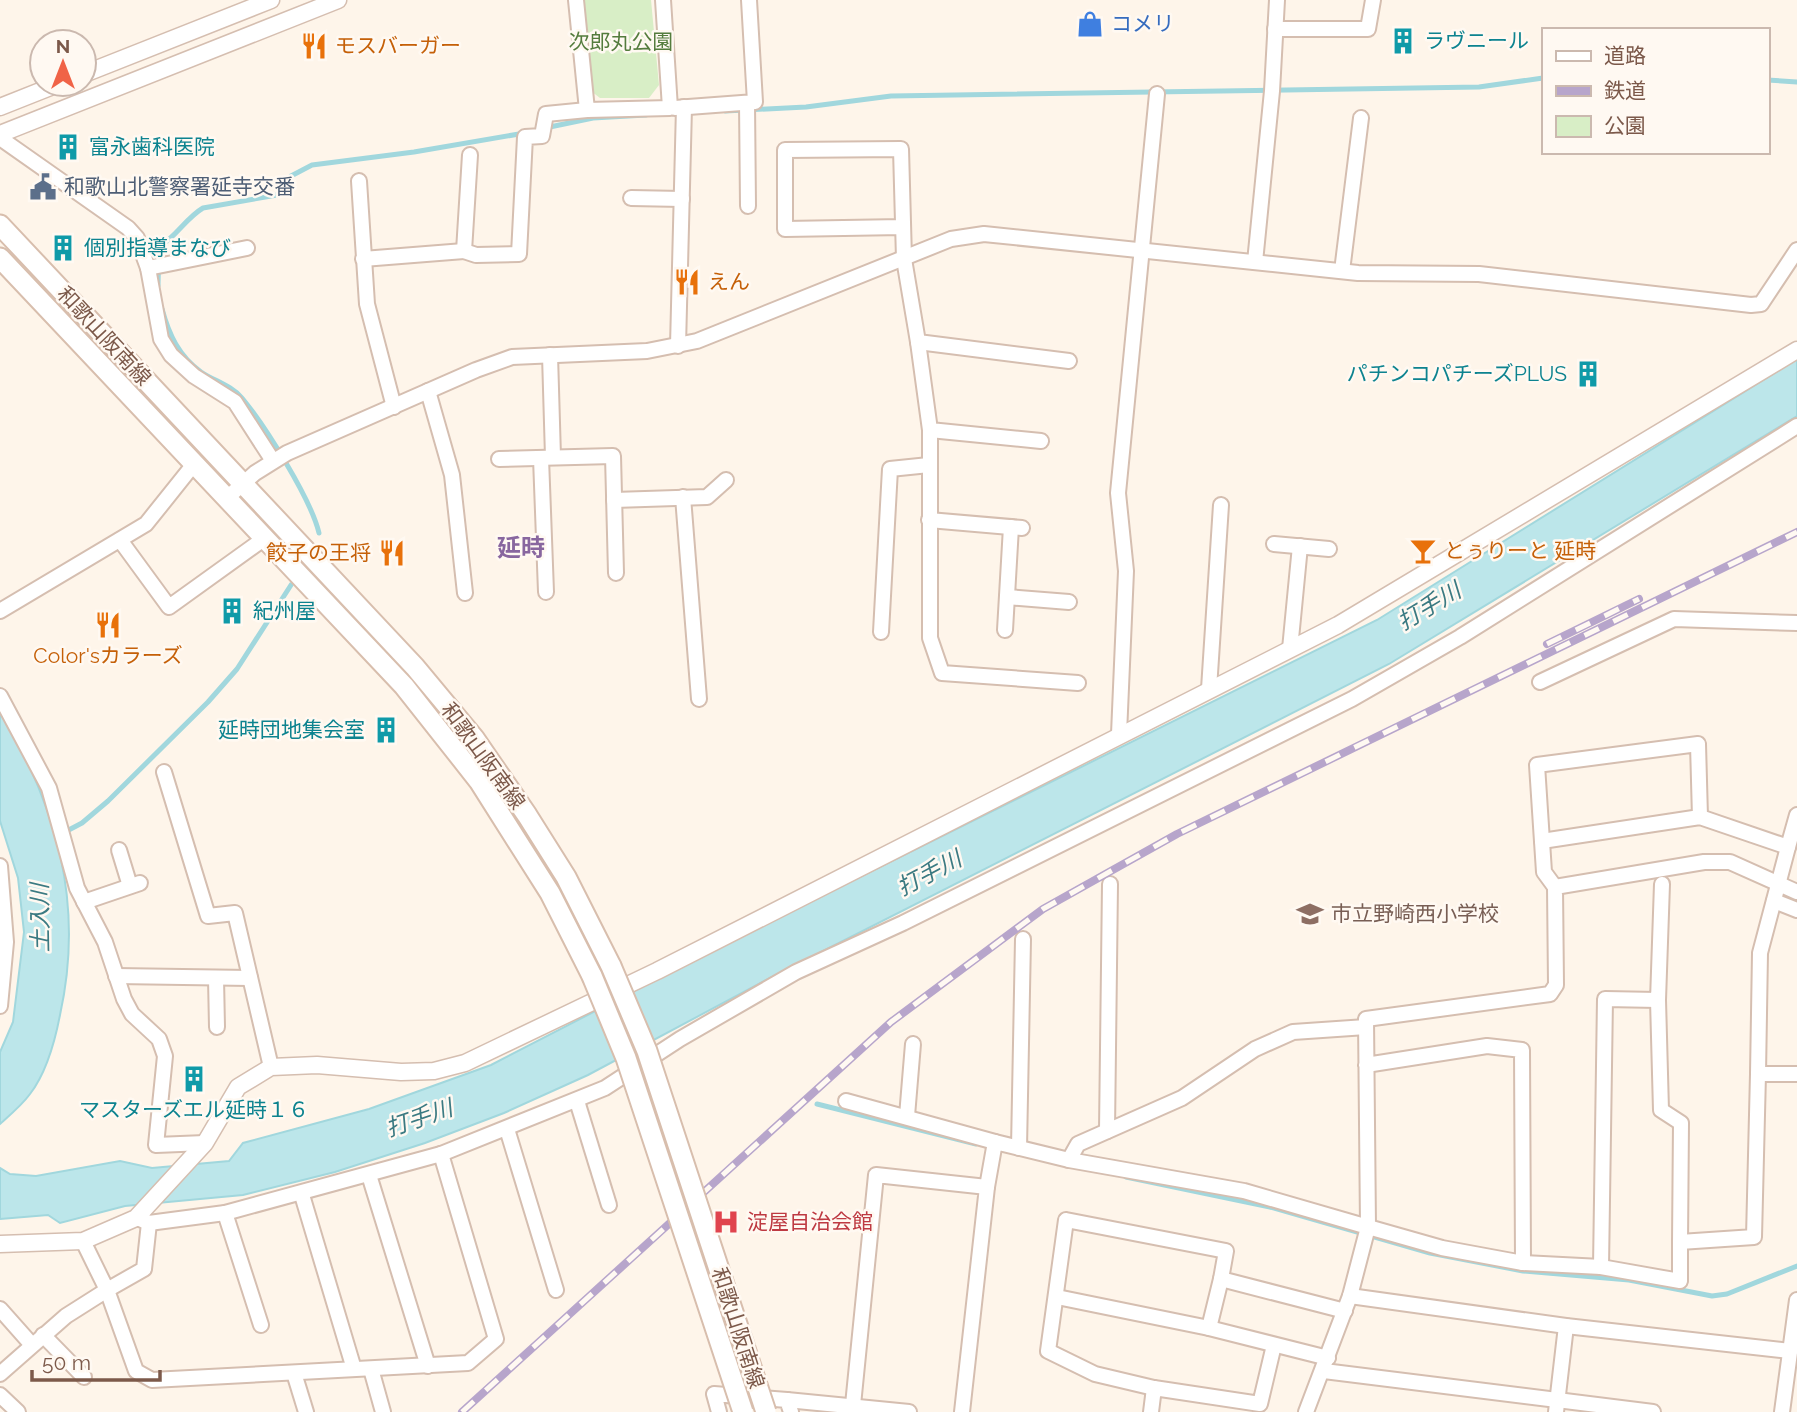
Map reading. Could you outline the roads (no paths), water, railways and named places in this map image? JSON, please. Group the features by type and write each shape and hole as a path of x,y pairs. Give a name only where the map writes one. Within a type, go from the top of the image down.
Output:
{"main road":[{"name":"和歌山阪南線","path":"0,225 415,667 474,738 566,877 611,967 647,1051 766,1412"},
{"name":"和歌山阪南線","path":"0,258 404,686 479,781 550,893 592,976 626,1058 743,1412"}],"street":[{"path":"98,68 271,0"},
{"path":"0,136 338,0"},
{"path":"576,0 587,110"},
{"path":"663,0 680,111 682,199 678,346"},
{"path":"363,260 464,251 476,255 519,254 525,138 542,136 546,114 587,110 680,111 747,108 755,102 749,0"},
{"path":"1255,262 1277,0"},
{"path":"1275,29 1368,29 1373,0"},
{"path":"1119,734 1126,571 1118,493 1157,93"},
{"path":"0,107 28,96"},
{"path":"747,108 748,206"},
{"path":"1342,271 1361,118"},
{"path":"0,136 128,228 154,267 161,339 171,355 194,376 235,401 279,457"},
{"path":"902,227 785,229 785,150 901,149 904,260 930,430 930,638 942,673 1078,683"},
{"path":"464,251 470,155"},
{"path":"359,181 367,304 394,407"},
{"path":"631,198 682,199"},
{"path":"227,498 279,457 512,357 647,351 678,346 951,240 984,234 1342,271 1479,274 1751,305 1761,304 1797,250"},
{"path":"154,267 247,248"},
{"path":"918,342 1069,361"},
{"path":"0,1374 66,1316 144,1269 144,1216 205,1143 238,1087 271,1067 317,1065 434,1071 465,1063 657,971 1338,625 1797,350"},
{"path":"546,592 550,355"},
{"path":"428,391 452,475 465,593"},
{"path":"0,1244 83,1241 144,1216 225,1213 302,1195 441,1154 606,1088 680,1040 796,972 903,923 1352,699 1460,637 1797,426"},
{"path":"930,430 1041,441"},
{"path":"499,459 613,456 617,573"},
{"path":"0,611 146,524 194,464"},
{"path":"881,632 890,469 929,465"},
{"path":"614,500 707,497 726,480"},
{"path":"683,497 699,699"},
{"path":"1209,689 1221,505"},
{"path":"929,520 1017,528 1005,630"},
{"path":"120,540 169,607 265,538"},
{"path":"1274,544 1329,549"},
{"path":"1290,649 1300,546"},
{"path":"1007,597 1069,602"},
{"path":"1540,682 1674,619 1797,623"},
{"path":"0,696 49,788 62,825 77,888 105,942 132,1014 159,1039 165,1056 156,1144 205,1143"},
{"path":"1306,1412 1345,1311 1368,1227 1366,1020 1550,994 1556,985 1555,887 1544,872 1537,765 1698,744 1700,817"},
{"path":"164,772 208,916 235,913 271,1067"},
{"path":"1680,1241 1754,1237 1760,953 1797,815"},
{"path":"1542,841 1700,817 1788,847"},
{"path":"84,902 135,884 119,850"},
{"path":"1555,887 1704,862 1730,862 1797,892"},
{"path":"0,866 6,942 0,1006"},
{"path":"1107,1131 1110,884"},
{"path":"846,1101 1069,1160 1244,1191 1441,1248 1523,1264 1601,1267 1681,1281 1681,1124 1661,1110 1658,1000 1662,884"},
{"path":"1774,901 1797,910"},
{"path":"1019,1148 1023,939"},
{"path":"116,976 250,978"},
{"path":"216,978 217,1027"},
{"path":"1601,1267 1605,999 1658,1000"},
{"path":"1069,1160 1078,1144 1182,1098 1255,1049 1293,1032 1366,1027"},
{"path":"907,1116 913,1044"},
{"path":"1366,1065 1487,1046 1522,1051 1523,1264"},
{"path":"1758,1074 1797,1074"},
{"path":"577,1101 609,1205"},
{"path":"506,1129 556,1290"},
{"path":"962,1412 987,1187 995,1142"},
{"path":"83,1241 107,1290 136,1371 152,1380 468,1363 496,1339 441,1154"},
{"path":"369,1175 428,1366"},
{"path":"853,1405 876,1175 987,1187"},
{"path":"302,1195 354,1369"},
{"path":"225,1213 261,1325"},
{"path":"1209,1328 1226,1251 1066,1220 1048,1351 1095,1374 1154,1388 1260,1404 1275,1345"},
{"path":"1221,1279 1345,1311"},
{"path":"1350,1296 1792,1357"},
{"path":"1057,1297 1209,1328 1275,1345 1326,1364 1557,1407 1653,1412"},
{"path":"1782,1412 1792,1357 1797,1300"},
{"path":"0,1309 84,1377"},
{"path":"1557,1407 1566,1326"},
{"path":"371,1369 383,1412"},
{"path":"294,1373 306,1412"},
{"path":"1151,1412 1154,1388"},
{"path":"719,1412 714,1394 789,1406 853,1405 909,1412"},
{"path":"0,1395 18,1412"}],"water":[{"name":"打手川","path":"1797,359 1797,416 1389,664 768,979 588,1075 504,1113 425,1143 335,1172 243,1195 125,1206 60,1223 48,1215 0,1219 0,1168 10,1174 36,1176 120,1161 152,1168 229,1161 243,1143 369,1109 491,1065 723,945 1377,620"},
{"name":"土入川","path":"0,709 37,782 50,819 67,894 69,933 67,973 58,1025 49,1056 30,1094 0,1124 0,1052 13,1022 24,932 18,878 0,821"}],"waterway":[{"path":"725,111 806,107 891,96 1479,87 1542,78"},
{"path":"1769,80 1797,82"},
{"path":"545,128 593,118 646,115"},
{"path":"158,286 159,247 203,208 277,195 291,176 312,165 414,152 525,133"},
{"path":"162,309 168,328 187,359 201,372 228,386 252,410 297,483 319,533"},
{"path":"63,833 82,823 108,801 208,702 237,669 291,585"},
{"path":"817,1104 976,1144"},
{"path":"1126,1177 1270,1207 1430,1253 1523,1271 1629,1280 1712,1296 1727,1294 1797,1266"}],"railway":[{"path":"462,1412 891,1022 1043,909 1177,834 1797,532"},
{"path":"1547,644 1639,599"}],"place":[{"name":"コメリ","path":"1090,24"},
{"name":"ラヴニール","path":"1403,41"},
{"name":"モスバーガー","path":"314,46"},
{"name":"富永歯科医院","path":"68,147"},
{"name":"和歌山北警察署延寺交番","path":"43,187"},
{"name":"個別指導まなび","path":"63,248"},
{"name":"えん","path":"687,282"},
{"name":"パチンコパチーズPLUS","path":"1588,374"},
{"name":"とぅりーと 延時","path":"1423,551"},
{"name":"餃子の王将","path":"392,553"},
{"name":"紀州屋","path":"232,611"},
{"name":"Color'sカラーズ","path":"108,625"},
{"name":"延時団地集会室","path":"386,730"},
{"name":"市立野崎西小学校","path":"1310,914"},
{"name":"マスターズエル延時１６","path":"194,1079"},
{"name":"淀屋自治会館","path":"726,1222"}],"district":[{"name":"延時","path":"521,548"}],"park label":[{"name":"次郎丸公園","path":"621,42"}]}
